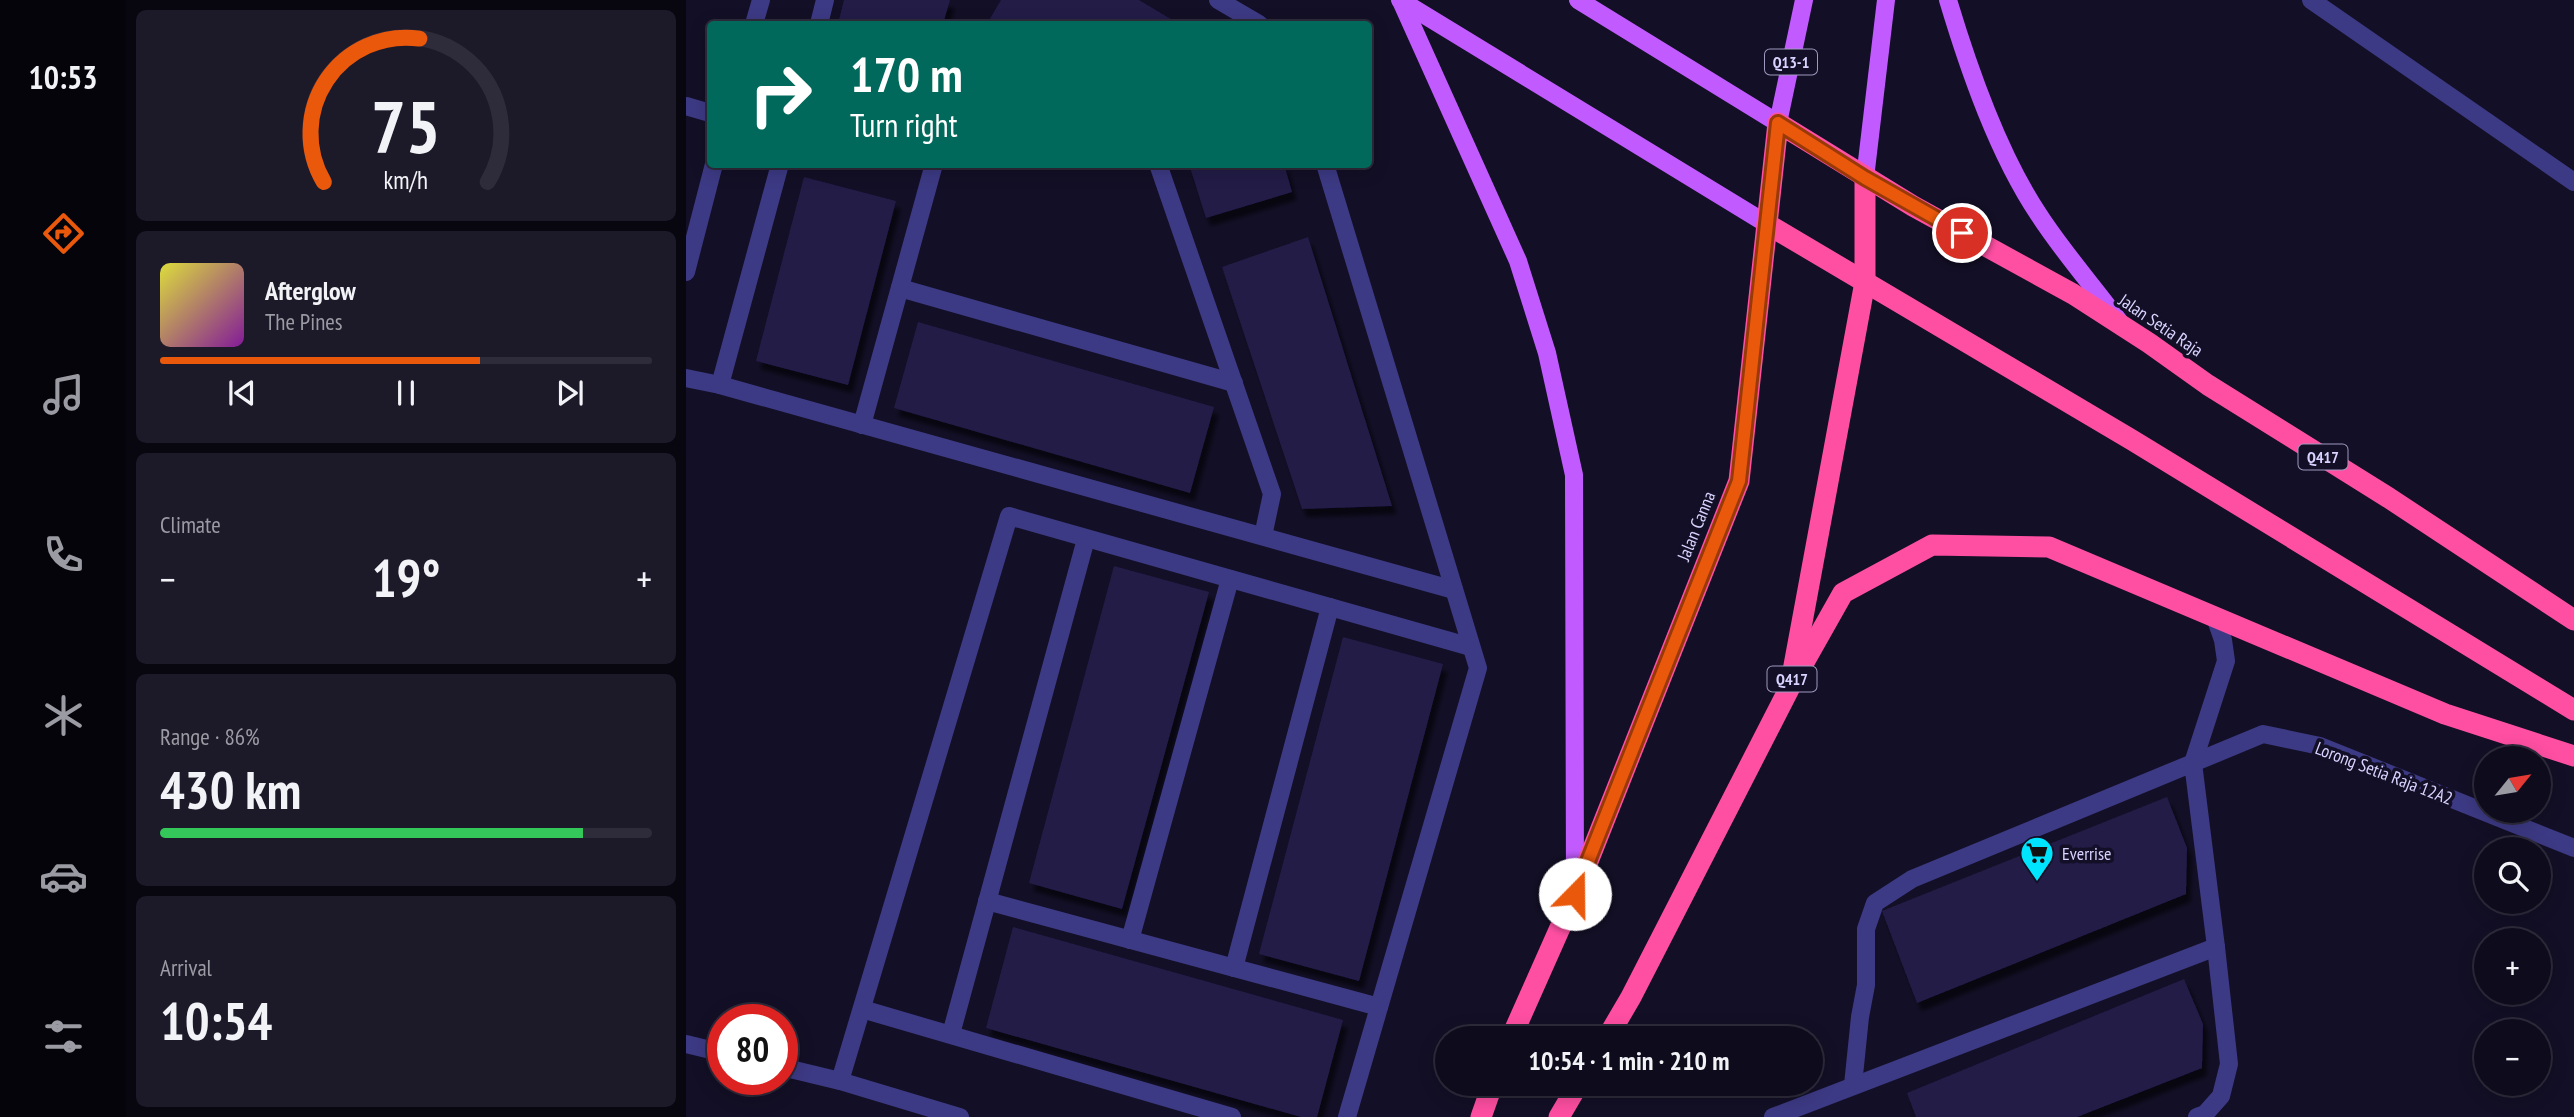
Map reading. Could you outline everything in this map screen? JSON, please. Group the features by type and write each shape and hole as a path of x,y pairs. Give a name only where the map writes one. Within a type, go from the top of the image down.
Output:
{"highway":[{"name":"Q417","path":"1613,1026 1631,997 1790,687 1865,282 1865,178 1778,123"},
{"name":"Jalan Canna","path":"1516,1026 1575,894 1739,481 1778,123"},
{"name":"Jalan Setia Raja","path":"1865,178 2073,294 2208,385 2389,498 2574,621"},
{"path":"1768,224 2132,440 2574,710"},
{"path":"1790,687 1843,593 1932,545 2049,547 2445,714 2574,756"},
{"path":"1481,1117 1488,1096"},
{"path":"1559,1117 1571,1096"}],"main road":[{"path":"1578,0 1778,123"},
{"name":"Jalan Canna","path":"1778,123 1804,0"},
{"path":"1865,178 1886,0"},
{"path":"1948,0 1958,34 2003,152 2038,215 2123,326"},
{"path":"1401,1 1768,224"},
{"path":"1401,1 1518,261 1546,353 1574,475 1575,894"}],"street":[{"path":"755,21 761,0"},
{"path":"820,21 825,0"},
{"path":"1218,0 1254,21"},
{"path":"2311,0 2574,182"},
{"path":"686,106 707,112"},
{"path":"686,272 712,168"},
{"path":"720,385 779,168"},
{"path":"862,425 933,168"},
{"path":"1159,168 1272,494 1263,536"},
{"path":"1326,168 1478,668 1347,1117"},
{"path":"900,288 1234,383"},
{"path":"686,378 720,385 1454,590"},
{"path":"840,1081 1009,516 1471,647"},
{"path":"951,1034 1086,539"},
{"path":"1130,940 1230,579"},
{"path":"1234,968 1330,607"},
{"path":"2197,1117 2205,1114 2221,1096 2229,1064 2193,763 2227,661 2215,617"},
{"name":"Lorong Setia Raja 12A2","path":"1853,1085 1866,985 1866,929 1875,903 1912,879 2263,734 2320,746 2574,848"},
{"path":"987,901 1379,1007"},
{"path":"1773,1117 2217,947"},
{"path":"862,1009 1232,1117"},
{"path":"686,1044 707,1049"},
{"path":"798,1071 840,1081 910,1110 960,1117"}],"building":[{"path":"844,0 950,0 944,21 839,21"},
{"path":"1001,0 1139,0 1174,21 989,21"},
{"path":"1190,168 1285,168 1292,192 1206,218"},
{"path":"804,177 896,201 848,385 756,361"},
{"path":"1308,237 1392,506 1302,509 1222,267"},
{"path":"918,322 1214,407 1190,493 894,408"},
{"path":"1114,566 1209,592 1122,909 1029,883"},
{"path":"1343,637 1443,664 1359,981 1259,954"},
{"path":"2167,797 2187,848 2186,894 1917,1003 1882,911"},
{"path":"1013,927 1343,1020 1317,1117 1301,1117 986,1028"},
{"path":"2184,979 2203,1024 2202,1068 2077,1117 1916,1117 1907,1093"}],"place":[{"name":"Everrise","path":"2037,883"}],"route":[{"path":"1575,894 1739,481 1778,123 1865,178 1962,233"}]}
